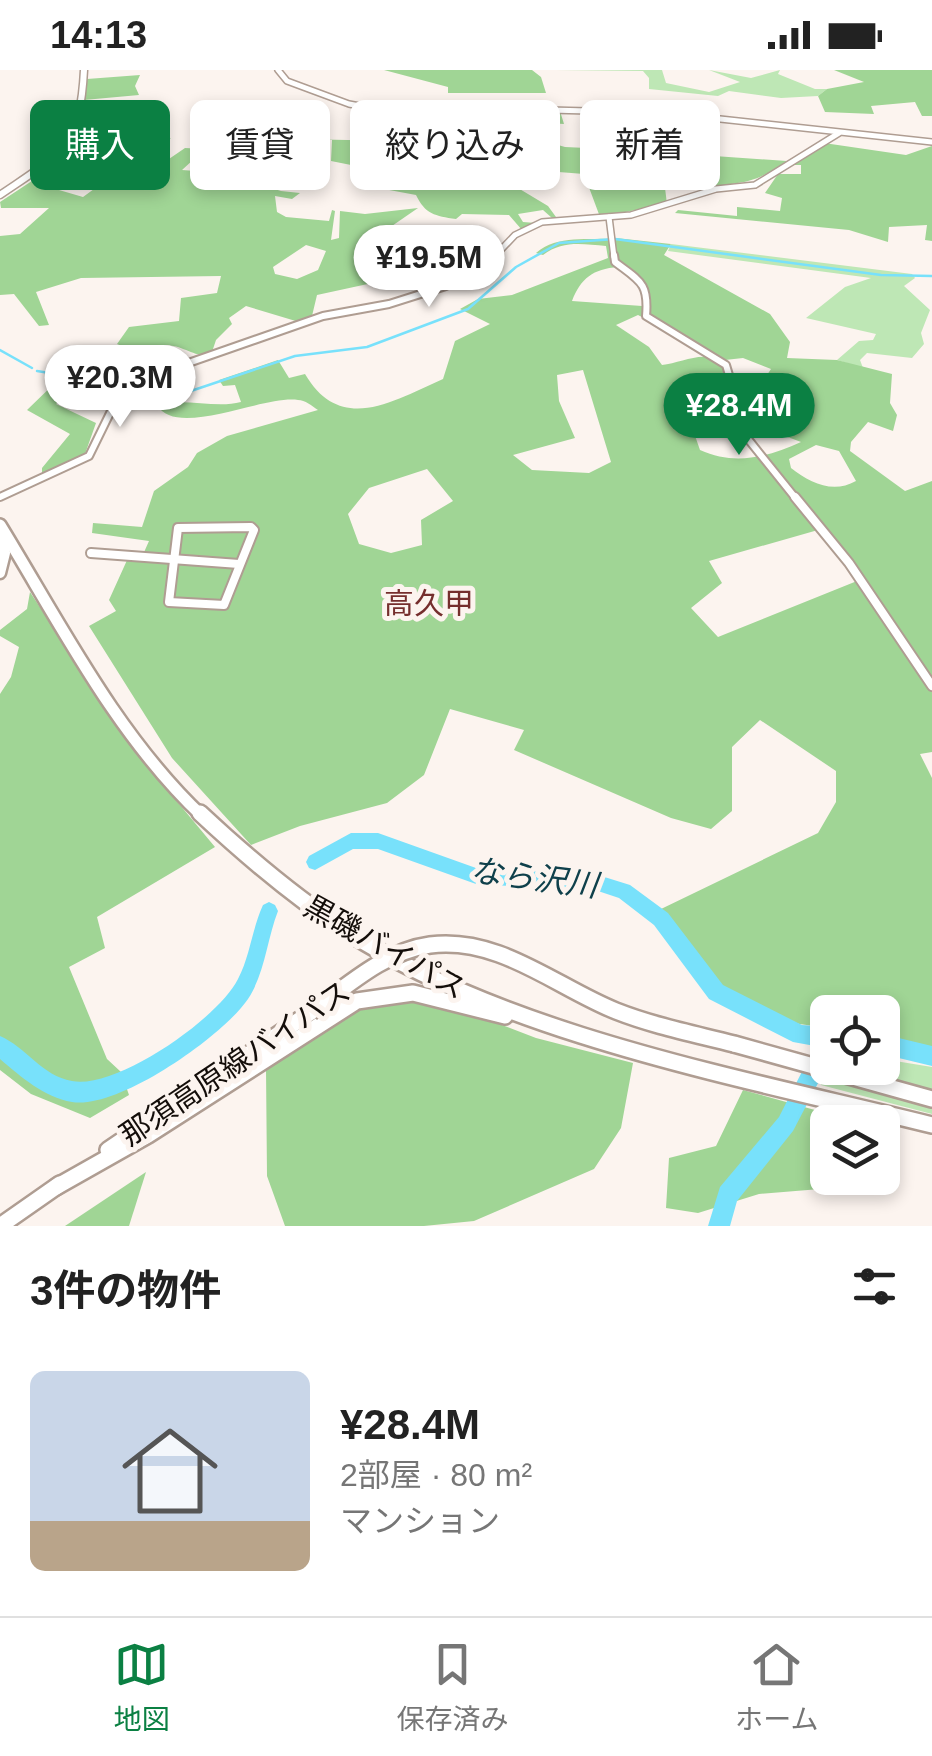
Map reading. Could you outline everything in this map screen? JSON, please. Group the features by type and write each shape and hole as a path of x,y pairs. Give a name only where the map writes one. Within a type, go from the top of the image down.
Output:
{"main road":[{"path":"0,196 68,148 76,129 84,70"},
{"path":"0,576 5,553 1,527"},
{"name":"黒磯バイパス","path":"1,527 171,782 231,845 277,883 377,950 510,1011 572,1032 932,1125"},
{"path":"0,576 11,569 30,573"},
{"name":"那須高原線バイパス","path":"0,1226 400,954 432,945 466,945 501,955 616,1011 810,1064"},
{"name":"那須高原線バイパス","path":"56,1187 148,1135 336,1012 377,994 413,991 439,996 572,1032"},
{"name":"那須高原線バイパス","path":"884,1085 932,1099"}],"street":[{"path":"278,70 287,81 349,104 402,114 550,110 665,113 813,126 839,133 932,142"},
{"path":"0,496 89,456 104,422 123,391 134,382 291,330 310,320 389,304 446,286 500,254 515,235 542,222 609,217 685,200 716,188 755,186 839,133"},
{"path":"609,217 616,262 642,283 648,293 646,316 726,365 748,439 850,563 932,686"},
{"path":"166,527 252,527 224,605 169,602 178,528"},
{"path":"91,554 239,564"}],"green space":[{"path":"384,70 532,70 541,77 546,93 448,93 448,87"},
{"path":"556,70 662,70 666,83 709,92 740,82 709,70 751,78 780,70 778,74 815,89 827,89 818,96 781,98 729,91 718,96 649,89 649,78 643,71"},
{"path":"834,70 932,70 932,116 922,116 915,102 871,106 874,114 825,112 818,96 827,89 864,82"},
{"path":"140,75 135,86 139,95 84,100 87,79"},
{"path":"330,140 350,140 350,165 331,161"},
{"path":"824,143 906,155 932,146 932,241 925,240 927,225 889,227 888,242 849,230 675,213 678,210 737,216 737,207 780,211 782,198 765,193 778,174 801,174 801,165 791,165"},
{"path":"560,146 580,148 580,174 560,172"},
{"path":"190,148 190,163 182,170 190,171 190,190 300,193 292,199 275,196 277,212 286,217 329,221 332,210 335,211 331,240 339,238 340,211 365,214 418,208 389,228 435,257 423,272 317,295 312,316 299,322 246,306 229,318 232,324 216,340 213,349 220,353 197,354 172,346 125,347 117,344 129,327 179,321 181,298 217,293 221,276 81,278 36,292 49,325 39,326 14,294 0,295 0,236 20,234 49,208 1,208 0,202 30,182 30,190 59,190 83,197 93,190 170,190 170,158","holes":["306,245 326,251 318,270 297,279 275,274 273,267"]},
{"path":"720,156 787,161 754,179 720,186"},
{"path":"389,190 521,190 548,206 556,217 543,210 518,214 523,222 536,223 522,230 509,215 442,217 427,210 416,195"},
{"path":"590,190 665,190 667,204 600,217"},
{"path":"616,238 671,244 664,255 770,314 790,342 787,358 837,360 892,374 890,403 897,415 893,431 868,422 851,442 850,451 905,491 932,481 932,752 920,754 932,778 932,1048 900,1041 900,995 810,995 810,1025 773,1017 755,1008 709,972 661,909 818,833 836,802 836,771 760,720 732,747 732,811 711,829 671,818 514,750 524,730 450,709 424,775 387,803 300,826 251,845 172,758 89,626 116,611 109,600 128,558 141,559 149,541 92,533 93,523 142,527 154,491 188,467 197,453 227,436 318,410 301,400 283,400 182,418 167,414 157,405 241,402 235,385 223,386 219,380 278,360 289,378 305,374 319,393 335,404 369,408 405,396 443,379 455,341 490,324 460,309 478,299 512,295 608,258 606,246 573,244 543,255 536,253 564,241","holes":["618,267 637,283 642,306 572,301 589,276","638,315 725,360 743,358 771,369 763,381 730,387 726,372 712,358 662,365 649,347 616,325","583,370 611,462 589,473 532,470 513,455 575,438 559,401 557,375","733,401 743,431 777,433 801,442 751,458 726,458 700,450 693,430 699,415 713,415 717,402","816,445 839,451 856,481 839,487 822,485 791,468 789,459","427,469 453,501 421,520 422,545 391,553 359,544 348,514 369,488","818,530 857,581 718,637 691,608 722,583 709,561"]},
{"path":"671,244 912,274 915,278 904,286 930,310 921,333 924,344 912,358 867,353 860,360 863,368 837,360 859,341 873,340 876,334 806,318 845,287 871,278 668,251"},
{"path":"59,379 79,382 56,404 96,423 85,454 42,474 42,468 70,434 27,410"},
{"path":"30,592 130,745 215,847 97,917 105,948 69,967 107,1059 121,1072 129,1095 90,1118 31,1094 0,1070 0,694 11,677 19,647 0,636 0,630 27,609"},
{"path":"397,997 447,1004 536,1038 633,1063 621,1128 594,1169 474,1221 424,1226 285,1226 267,1176 266,1069 357,1008"},
{"path":"900,1062 932,1067 932,1114 821,1085 900,1085"},
{"path":"743,1090 810,1109 810,1190 759,1194 698,1213 666,1208 669,1158 716,1146"},
{"path":"146,1172 129,1226 65,1226"}],"waterway":[{"path":"134,388 170,398 295,356 367,347 468,309 516,267 559,243 615,239 881,275 932,276"},
{"path":"0,350 32,368"},
{"path":"37,371 124,385"},
{"name":"なら沢川","path":"315,862 351,841 378,841 476,876 598,883 624,891 661,919 716,992 800,1035 810,1036"},
{"name":"なら沢川","path":"0,1046 46,1082 78,1093 96,1091 142,1071 193,1039 232,1004 248,981 269,911"},
{"path":"900,1048 932,1056"},
{"path":"719,1226 728,1195 786,1124 810,1077"}],"district":[{"name":"高久甲","path":"429,603"}]}
